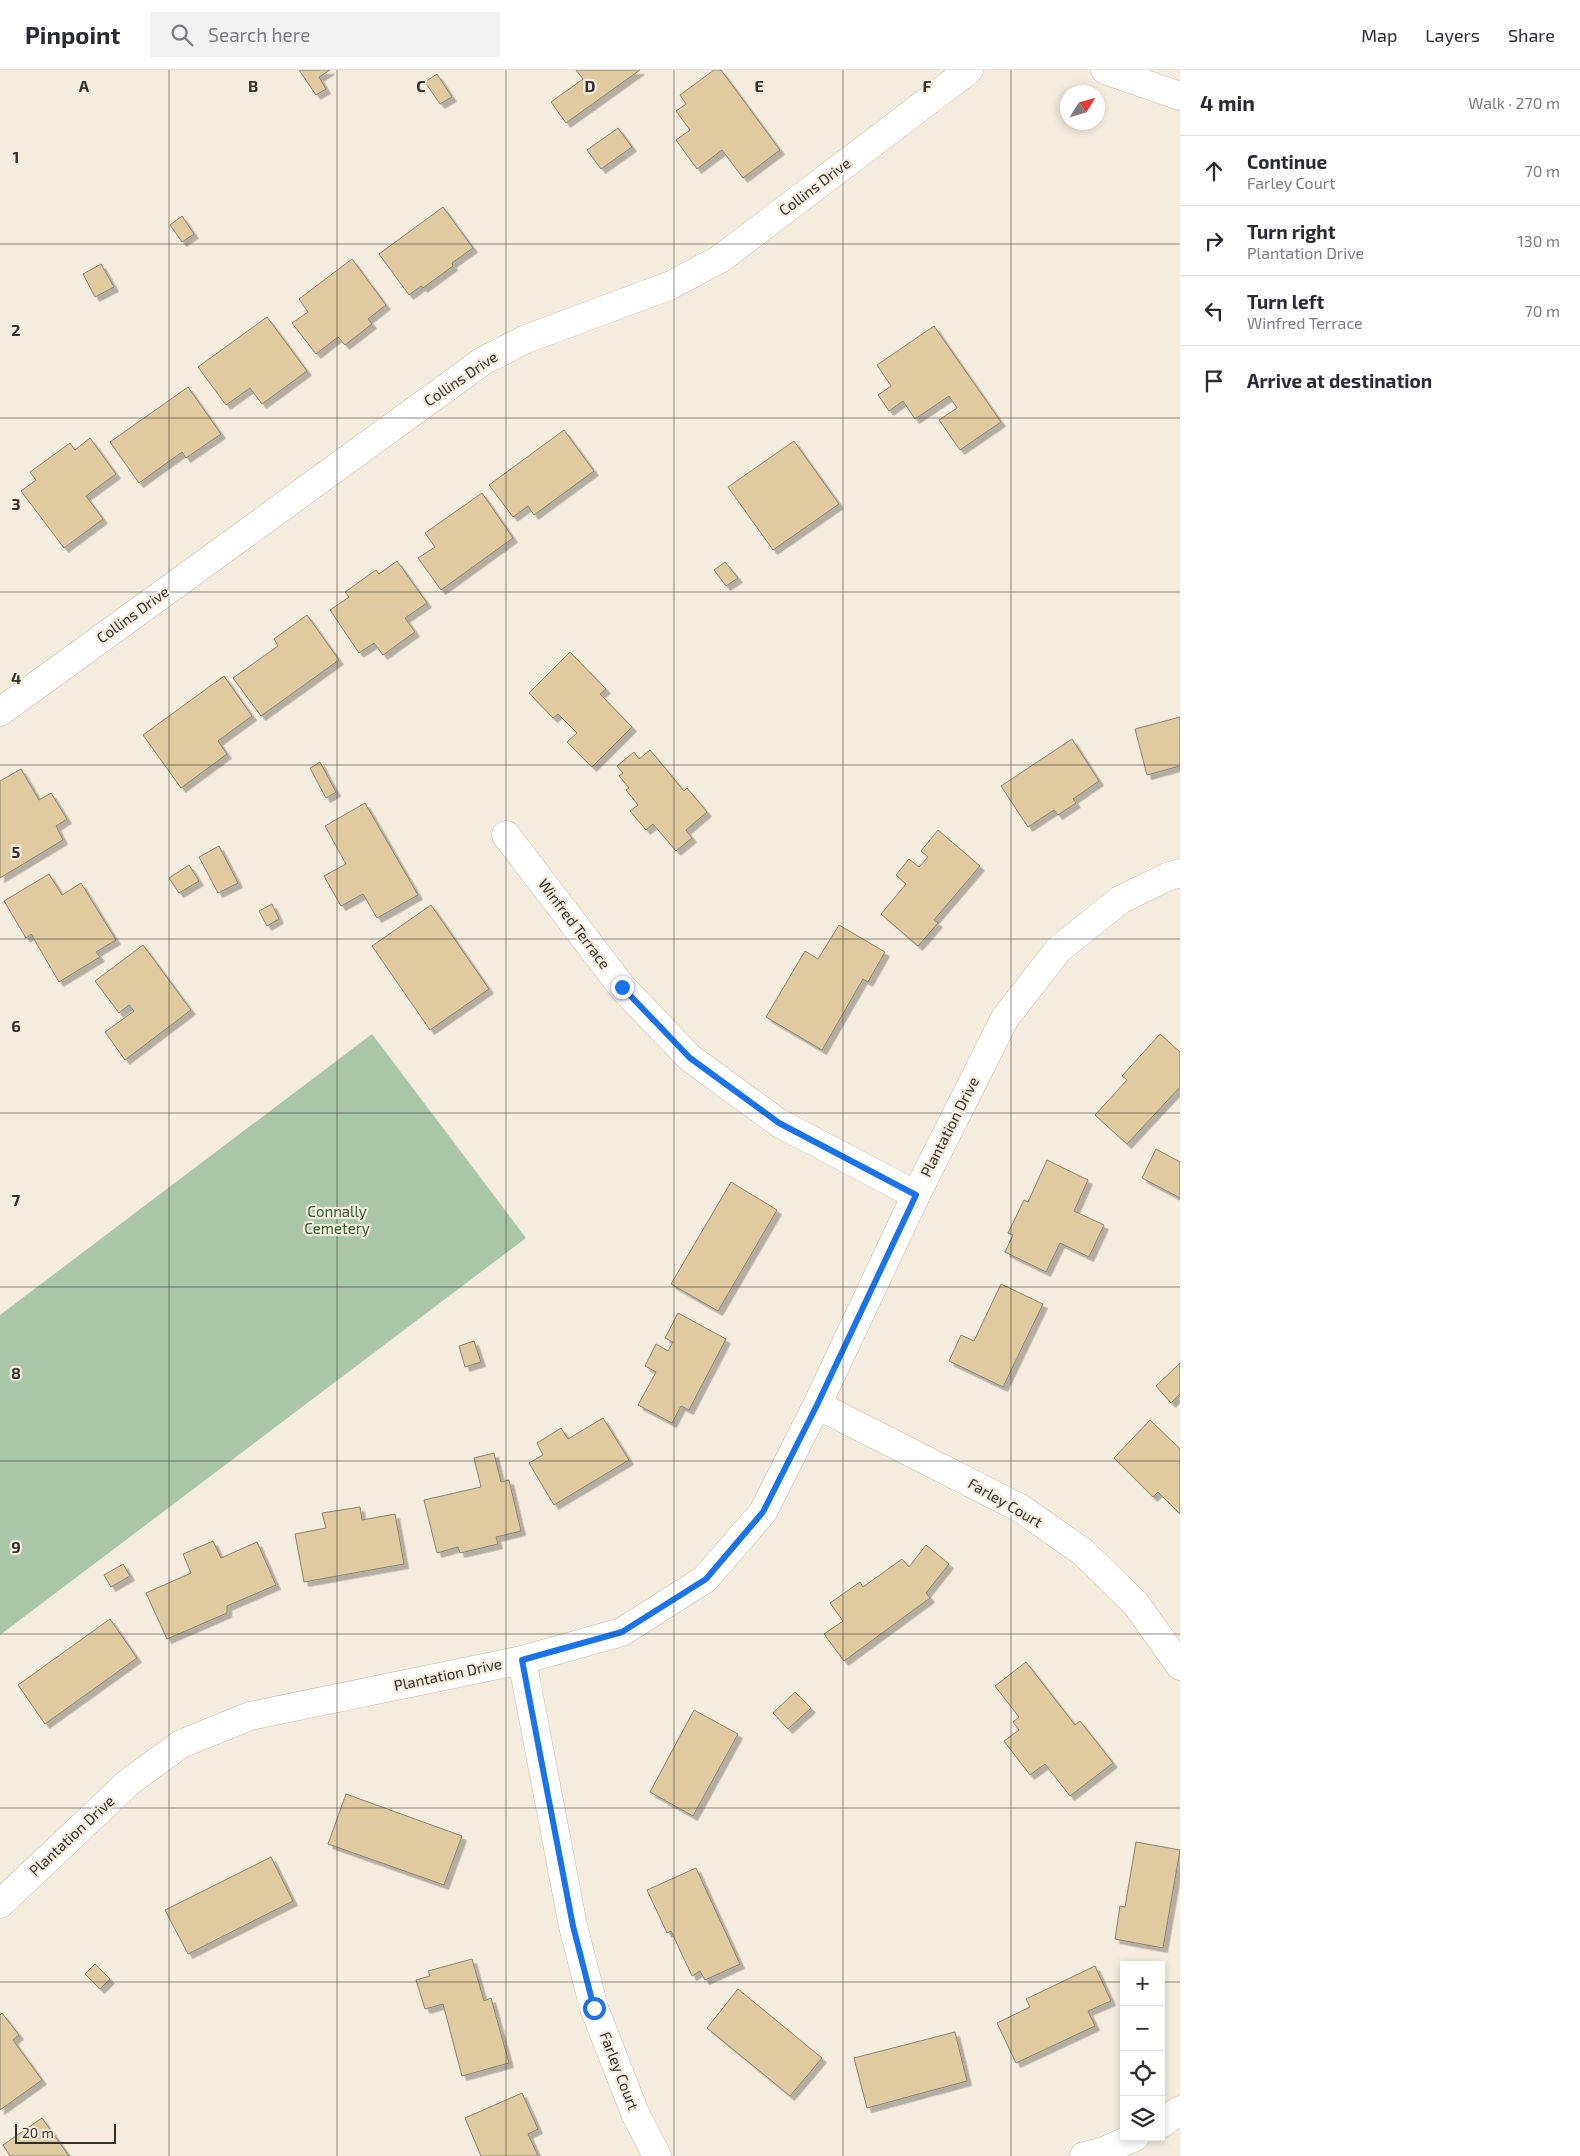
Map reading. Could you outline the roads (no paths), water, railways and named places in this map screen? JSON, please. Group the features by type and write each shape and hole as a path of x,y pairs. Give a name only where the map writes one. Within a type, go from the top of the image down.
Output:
{"street":[{"name":"Collins Drive","path":"0,712 483,361 526,339 668,286 720,259 969,70"},
{"path":"1105,70 1180,96"},
{"name":"Winfred Terrace","path":"506,835 622,987 690,1058 779,1123 916,1195"},
{"name":"Plantation Drive","path":"0,1904 129,1782 181,1744 250,1716 522,1660 622,1632 706,1579 763,1512 817,1405 916,1195 1006,1018 1059,949 1120,900 1167,877 1180,873"},
{"name":"Farley Court","path":"817,1405 1020,1508 1083,1552 1136,1604 1180,1666"},
{"name":"Farley Court","path":"522,1660 573,1926 594,2008 635,2113 657,2156"},
{"path":"1165,2121 1180,2110"},
{"path":"1084,2156 1104,2151 1126,2141"}],"park label":[{"name":"Connally Cemetery","path":"337,1220"}]}
